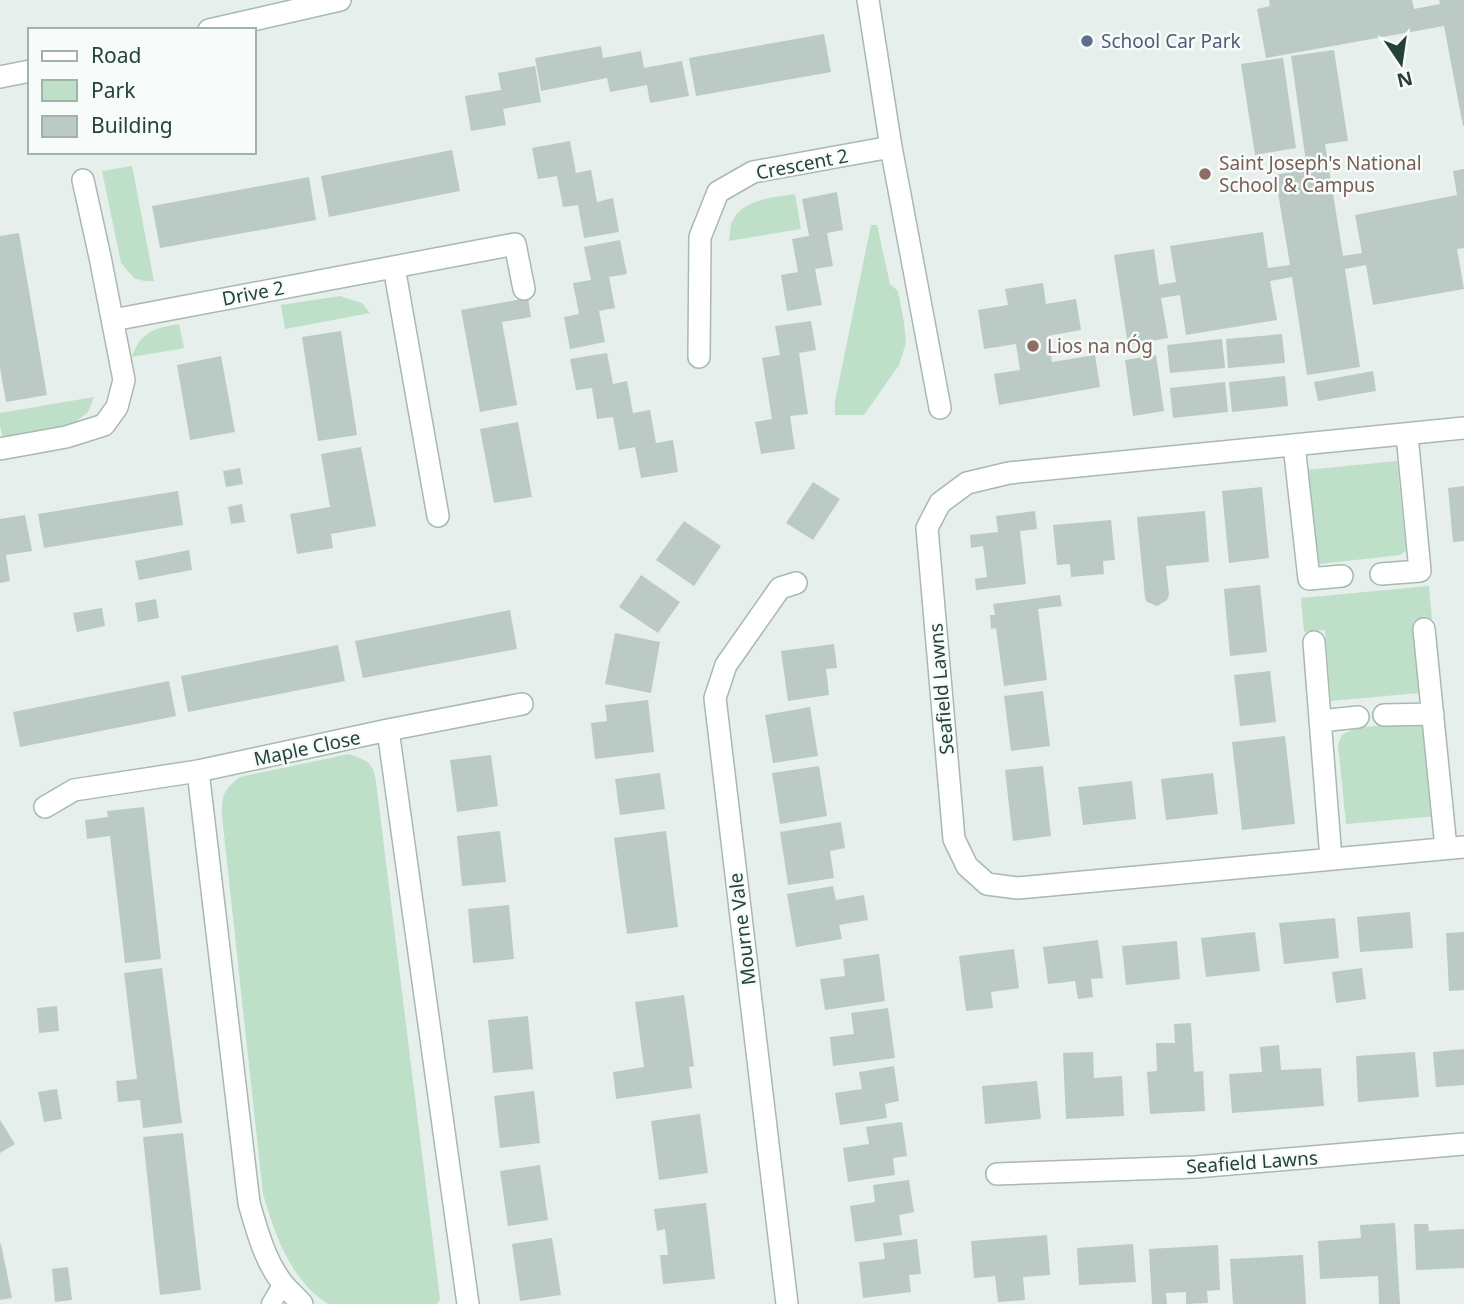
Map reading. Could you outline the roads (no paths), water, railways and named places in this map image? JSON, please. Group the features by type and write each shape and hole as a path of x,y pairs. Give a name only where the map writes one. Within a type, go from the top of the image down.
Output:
{"street":[{"path":"218,28 340,0"},
{"path":"868,0 891,147 940,408"},
{"path":"0,77 28,71"},
{"name":"Crescent 2","path":"699,357 699,237 718,192 752,172 891,147"},
{"path":"0,449 66,437 104,425 117,407 124,380 83,180"},
{"name":"Drive 2","path":"113,320 515,244 524,289"},
{"path":"394,267 438,516"},
{"name":"Seafield Lawns","path":"1424,629 1433,714 1455,847 1018,888 987,884 967,866 954,839 927,528 940,503 967,483 1009,473 1464,428"},
{"path":"1381,574 1420,572 1407,435"},
{"path":"1294,445 1308,579 1342,576"},
{"name":"Mourne Vale","path":"787,1304 715,698 726,665 780,587 796,583"},
{"path":"1314,642 1331,859"},
{"path":"388,730 522,704"},
{"path":"1384,715 1433,714"},
{"path":"1320,721 1358,718"},
{"name":"Maple Close","path":"46,807 74,790 198,772 388,730 468,1304"},
{"path":"198,772 249,1203 270,1264 283,1284 302,1304"},
{"name":"Seafield Lawns","path":"997,1174 1195,1167 1464,1144"}],"lane":[{"path":"271,1304 283,1284"}],"place":[{"name":"School Car Park","path":"1087,41"},
{"name":"Saint Joseph's National School & Campus","path":"1205,174"},
{"name":"Lios na nÓg","path":"1033,346"}]}
